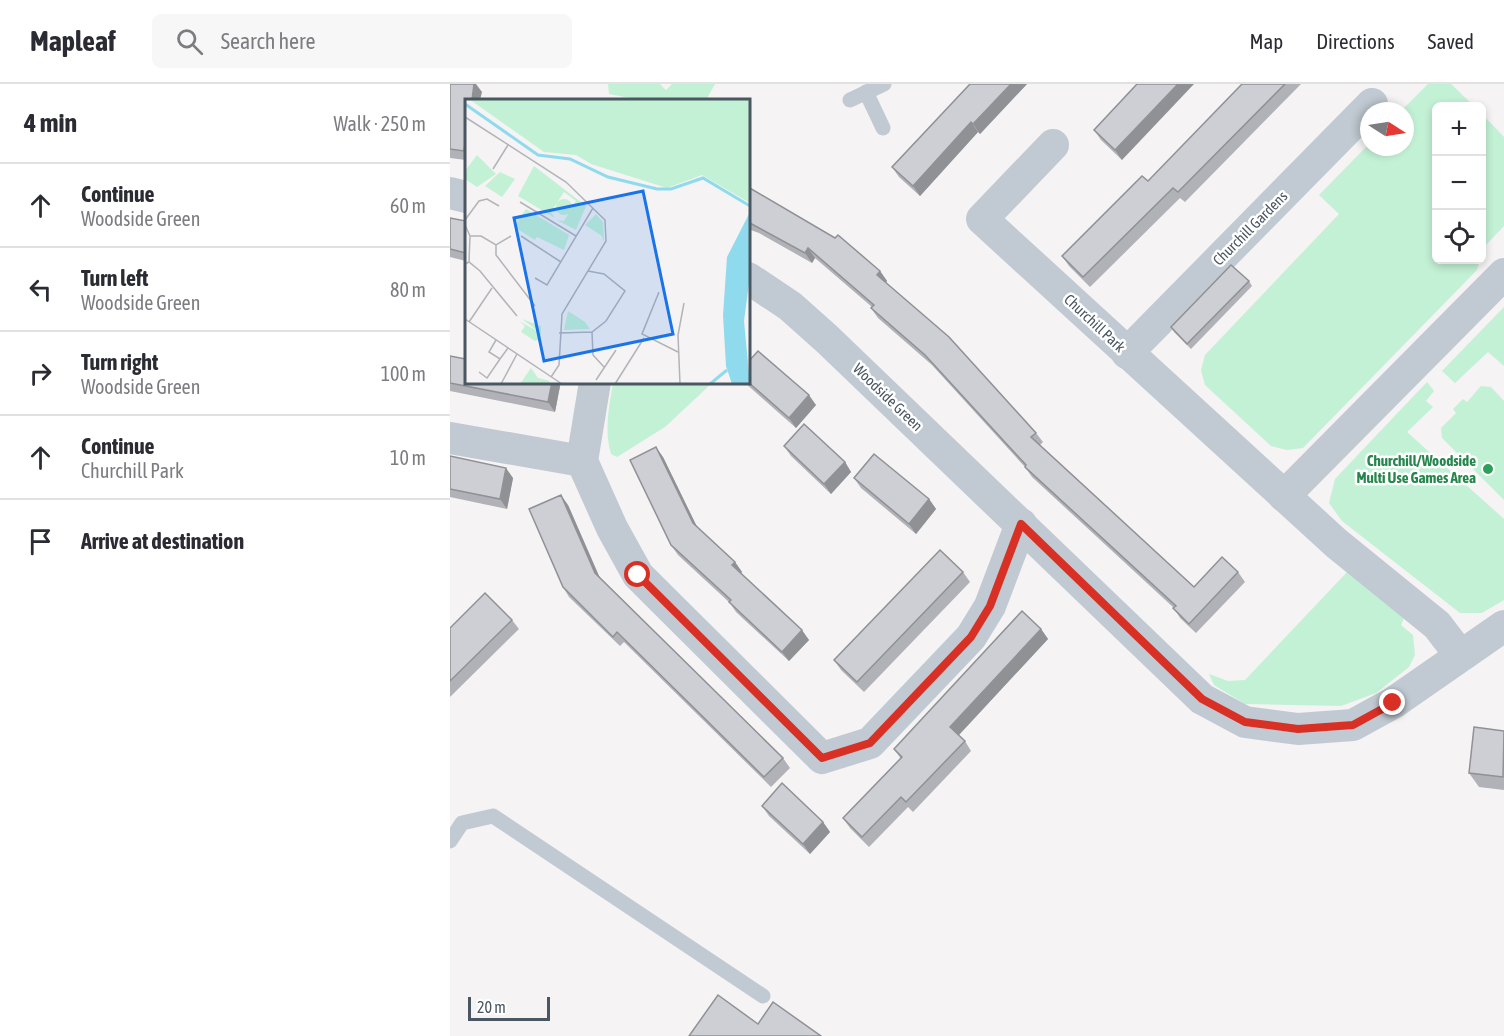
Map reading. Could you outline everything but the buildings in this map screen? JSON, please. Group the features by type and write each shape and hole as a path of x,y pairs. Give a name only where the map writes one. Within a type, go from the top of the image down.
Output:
{"street":[{"name":"Churchill Gardens","path":"1127,353 1360,116"},
{"name":"Churchill Park","path":"1053,145 982,219 1336,543 1437,625 1460,655"},
{"path":"450,193 465,197"},
{"path":"1284,496 1504,274"},
{"name":"Woodside Green","path":"750,279 790,306 827,339 1202,699 1245,722 1298,729 1353,725 1393,703 1460,655"},
{"path":"595,384 582,461 612,528 638,575 822,758 870,743 971,637 990,606 1021,524"},
{"path":"450,438 582,461"},
{"path":"1460,655 1504,626"}],"lane":[{"path":"850,100 884,84"},
{"path":"866,92 883,128"},
{"path":"450,841 456,818 493,816 763,996"}],"green space":[{"path":"608,84 660,84 666,90 672,84 715,84 707,99 635,99 609,94"},
{"path":"1428,84 1451,84 1470,102 1432,102 1432,264 1479,264 1477,270 1303,448 1287,450 1271,446 1205,385 1201,370 1205,355 1339,214 1319,195 1360,153 1360,156 1414,156 1414,102 1410,102"},
{"path":"1486,118 1504,137 1504,226 1486,245"},
{"path":"1504,307 1504,366 1488,352 1455,383 1442,371"},
{"path":"1427,382 1434,391 1426,401 1433,407 1407,432 1504,519 1504,600 1482,613 1460,613 1342,521 1329,503 1335,479"},
{"path":"613,384 711,384 665,427 617,457 611,454 608,418"},
{"name":"Churchill/Woodside Multi Use Games Area","path":"1481,386 1491,387 1504,401 1504,500 1442,438 1441,428 1456,413 1453,409 1463,399 1467,402"},
{"path":"1348,571 1404,618 1401,625 1413,635 1415,655 1409,667 1376,693 1341,706 1245,704 1214,685 1209,674 1228,681 1245,680"}],"place":[{"name":"Churchill/Woodside Multi Use Games Area","path":"1488,469"}],"route":[{"path":"638,575 822,758 870,743 971,637 990,606 1021,524 1202,699 1245,722 1298,729 1353,725 1393,703"}]}
